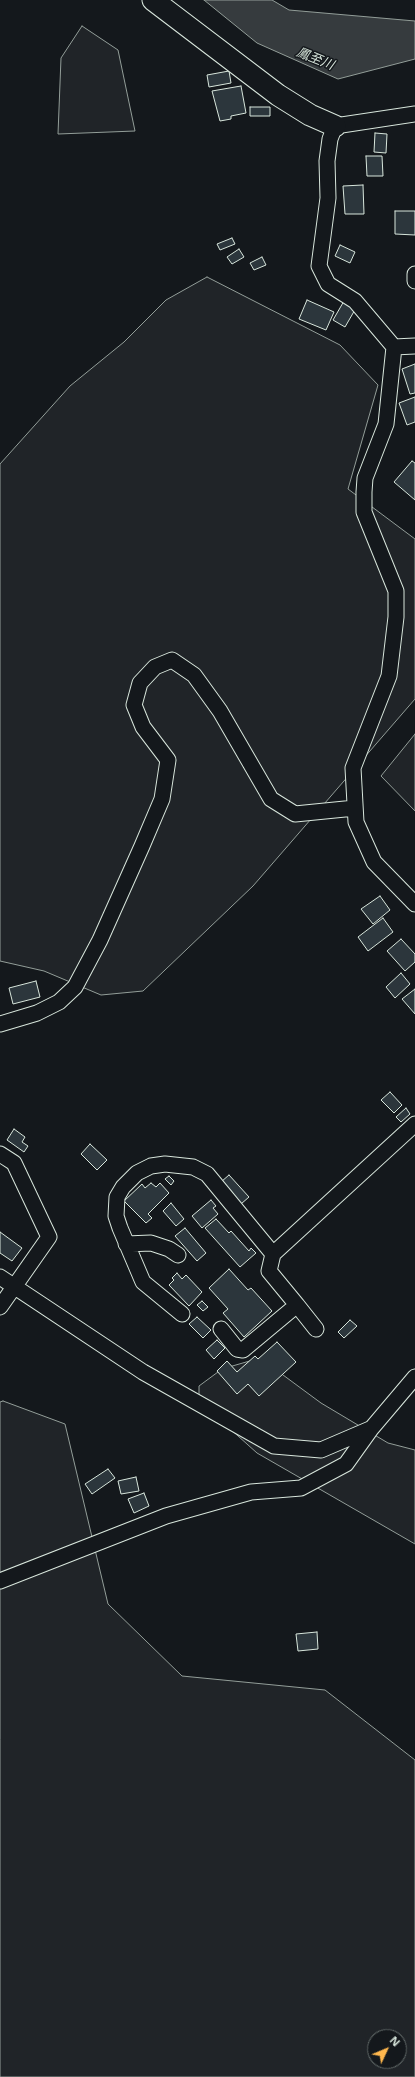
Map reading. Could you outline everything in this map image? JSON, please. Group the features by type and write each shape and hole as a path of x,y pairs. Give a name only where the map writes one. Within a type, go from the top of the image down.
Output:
{"street":[{"path":"153,0 278,95 310,115 335,126 415,114"},
{"path":"335,126 330,140 327,161 328,198 319,266 328,284 355,301 394,347 386,424 365,478 364,512 396,591 396,617 389,676 353,768 356,822 374,862 415,904"},
{"path":"415,274 415,281"},
{"path":"394,347 415,346"},
{"path":"0,1024 37,1014 59,1002 75,987 100,940 142,846 162,799 168,760 143,727 134,705 140,683 155,667 172,660 194,675 220,711 271,799 295,814 355,808"},
{"path":"316,1329 269,1271 273,1254 415,1124"},
{"path":"0,1154 14,1163 49,1237 0,1307"},
{"path":"182,1314 143,1282 126,1244 116,1216 115,1204 123,1187 137,1173 151,1166 177,1164 193,1167 207,1174 273,1254"},
{"path":"126,1244 151,1243 169,1249 178,1255"},
{"path":"0,1277 143,1372 274,1446 322,1450 371,1429"},
{"path":"221,1329 238,1349 243,1350 297,1305"},
{"path":"0,1581 166,1516 251,1492 301,1488 346,1464 371,1429 415,1377"}],"shaded area":[{"path":"82,26 118,50 135,131 58,134 61,58"},
{"path":"207,277 340,345 378,385 348,489 415,539 415,699 253,886 143,991 101,995 44,971 0,961 0,464 70,386 124,342 166,300"},
{"path":"415,734 415,811 381,776"},
{"path":"260,1358 321,1403 388,1443 415,1450 415,1544 257,1453 199,1401 199,1386 222,1369"},
{"path":"3,1401 65,1424 108,1604 182,1676 325,1690 415,1760 415,2077 0,2077 0,1402"}],"water":[{"name":"鳳至川","path":"204,0 272,0 289,10 415,21 415,59 338,79 257,43"}],"building":[{"path":"229,71 231,83 209,87 207,75"},
{"path":"241,86 246,113 231,116 231,119 220,121 212,91"},
{"path":"250,107 270,107 270,116 250,116"},
{"path":"375,133 387,134 386,153 374,152"},
{"path":"366,156 382,156 383,176 367,176"},
{"path":"363,185 364,214 345,214 343,186"},
{"path":"395,211 415,211 415,235 395,234"},
{"path":"232,238 235,244 220,250 217,244"},
{"path":"340,245 355,252 350,263 335,256"},
{"path":"239,249 244,257 232,264 227,257"},
{"path":"262,257 266,265 254,270 250,263"},
{"path":"307,300 334,312 326,330 299,319"},
{"path":"344,301 356,308 345,327 333,320"},
{"path":"415,364 415,393 410,394 402,369"},
{"path":"415,397 415,422 407,425 399,403"},
{"path":"412,461 415,463 415,500 394,482"},
{"path":"380,896 390,910 373,924 361,909"},
{"path":"383,918 393,932 368,951 358,937"},
{"path":"401,939 415,954 415,962 405,971 387,951"},
{"path":"401,973 410,984 395,998 386,987"},
{"path":"36,981 40,997 13,1004 9,988"},
{"path":"415,989 415,1014 402,999"},
{"path":"390,1092 402,1105 394,1113 381,1100"},
{"path":"406,1108 410,1114 401,1122 396,1117"},
{"path":"14,1129 25,1137 22,1142 28,1146 24,1152 7,1140"},
{"path":"90,1144 107,1160 97,1170 81,1154"},
{"path":"229,1175 249,1197 241,1204 221,1182"},
{"path":"169,1176 174,1181 171,1185 165,1179"},
{"path":"151,1183 156,1187 160,1183 169,1193 148,1214 152,1218 146,1223 124,1201 142,1184 145,1188"},
{"path":"211,1200 216,1206 213,1208 218,1214 202,1228 192,1216"},
{"path":"171,1203 184,1219 176,1226 163,1211"},
{"path":"216,1219 229,1233 231,1231 249,1251 251,1248 256,1253 240,1267 205,1228"},
{"path":"185,1228 206,1253 197,1261 175,1236"},
{"path":"0,1232 22,1248 12,1261 0,1253"},
{"path":"229,1269 248,1290 251,1288 272,1311 244,1337 223,1313 228,1309 209,1288"},
{"path":"177,1273 182,1279 186,1275 202,1292 189,1306 169,1285 174,1280 172,1278"},
{"path":"202,1301 208,1307 203,1311 197,1305"},
{"path":"197,1317 211,1330 203,1338 189,1324"},
{"path":"350,1320 357,1326 344,1338 338,1332"},
{"path":"217,1340 225,1348 214,1359 206,1350"},
{"path":"277,1342 296,1362 259,1396 248,1384 237,1394 217,1371 227,1361 237,1372 255,1356 258,1359"},
{"path":"108,1469 115,1478 92,1494 85,1484"},
{"path":"136,1477 139,1491 121,1494 118,1481"},
{"path":"144,1493 149,1506 134,1513 128,1499"},
{"path":"317,1632 318,1649 298,1651 296,1634"}]}
